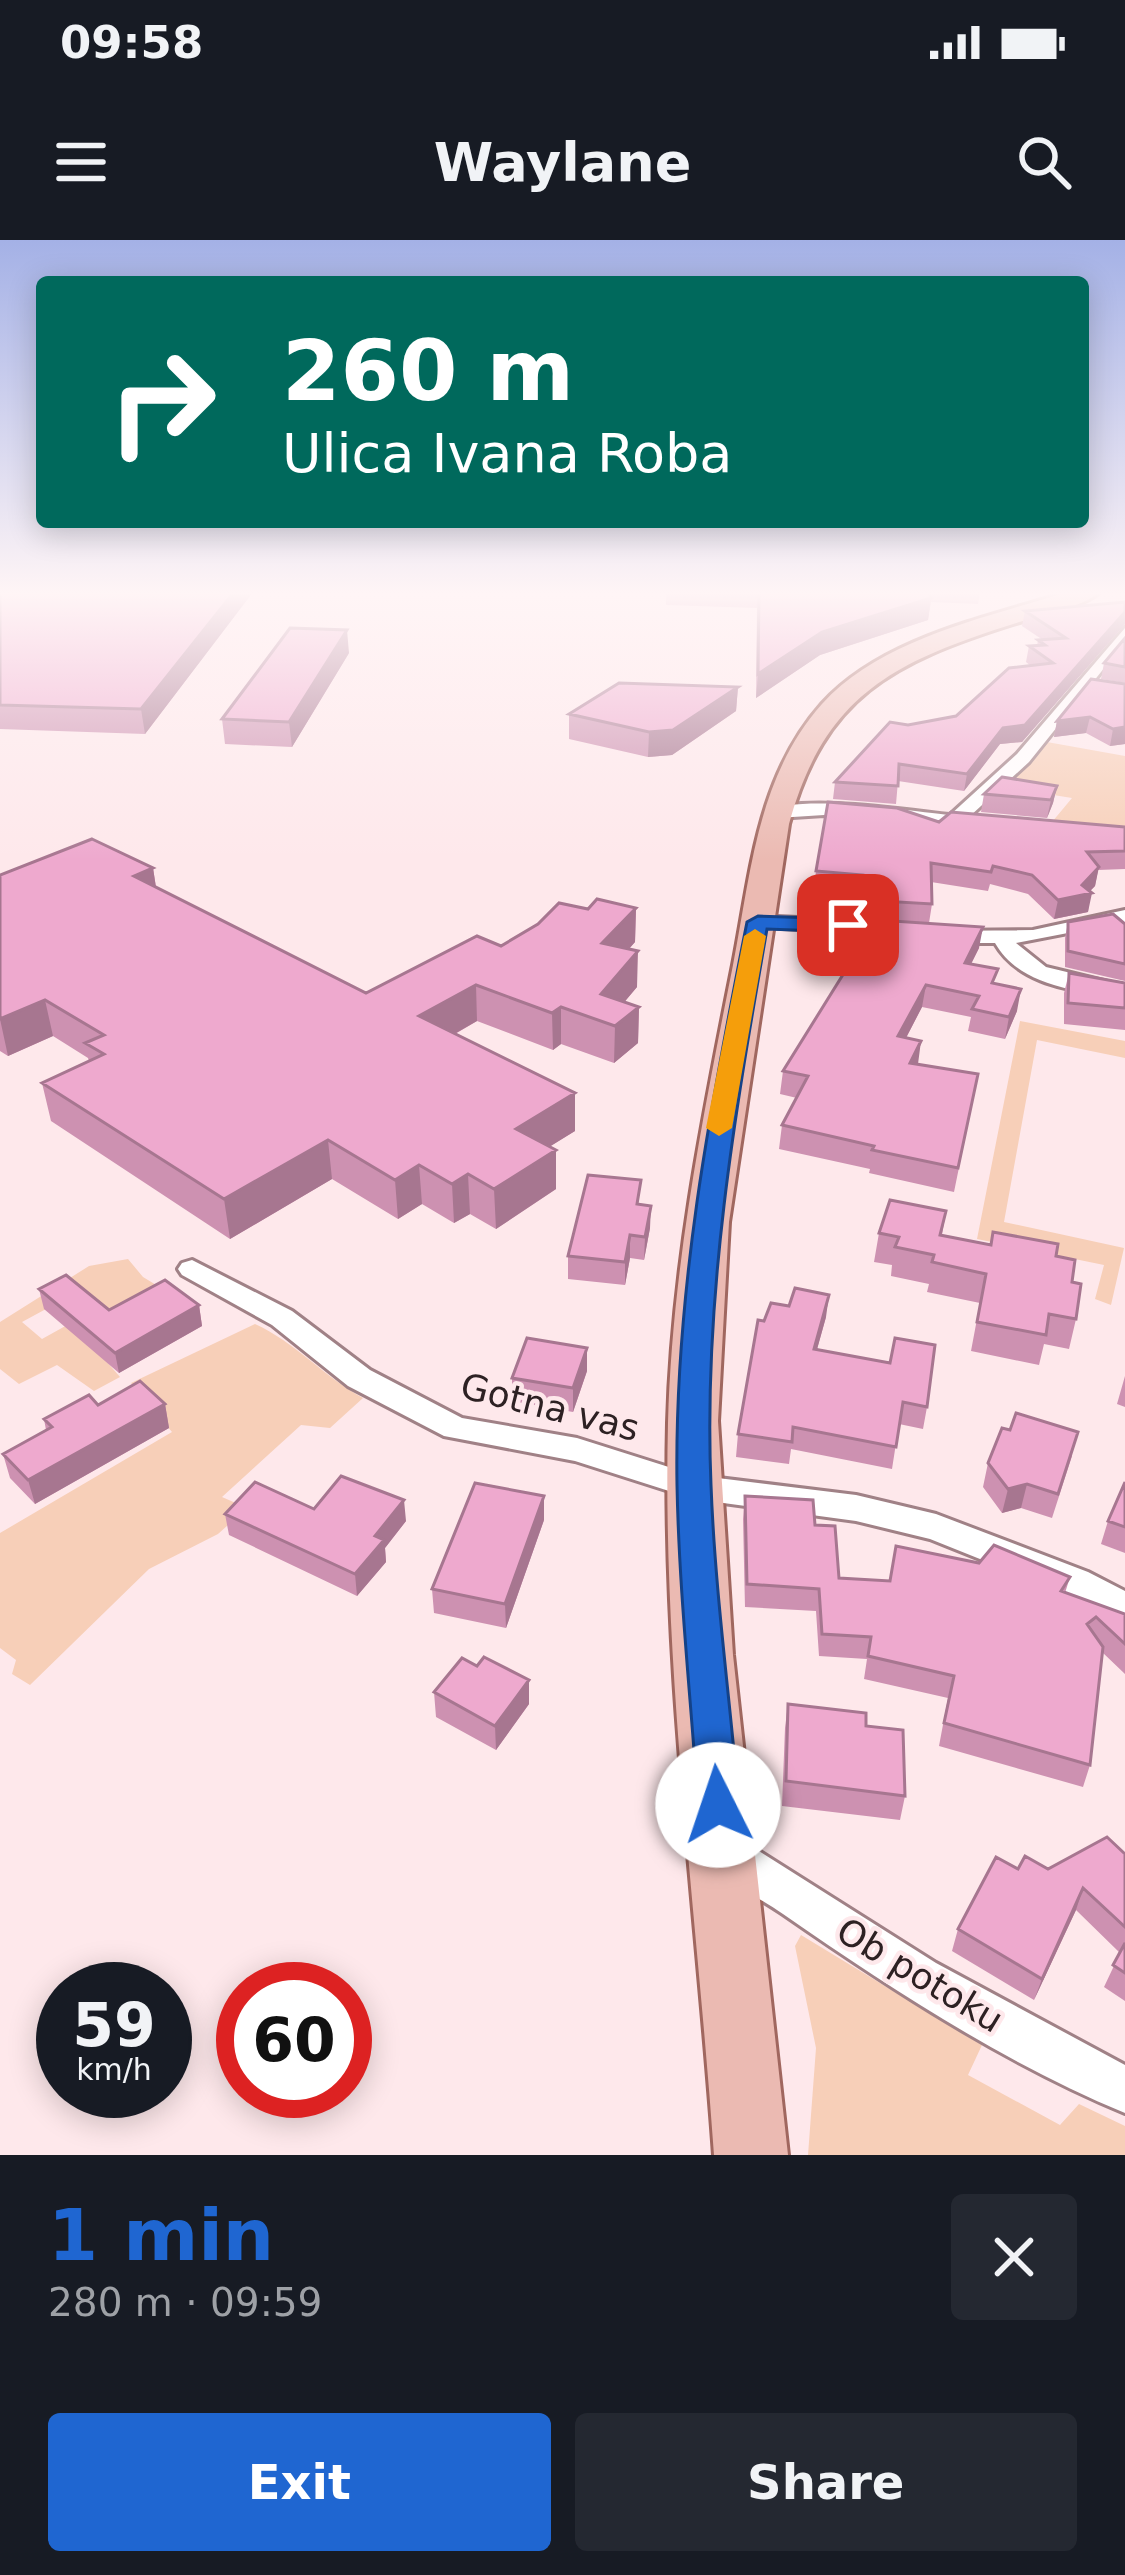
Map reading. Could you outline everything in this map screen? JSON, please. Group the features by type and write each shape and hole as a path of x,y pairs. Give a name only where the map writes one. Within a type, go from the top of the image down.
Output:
{"main road":[{"path":"752,2155 694,1486 694,1406 713,1160 777,812 805,743 836,704 866,681"}],"street":[{"path":"955,820 1023,758 1086,681"},
{"path":"1083,685 1104,688"},
{"path":"777,812 824,809 1000,826"},
{"path":"758,922 1003,939 1125,916"},
{"path":"1003,939 1008,952 1049,976 1125,993"},
{"name":"Gotna vas","path":"192,1269 282,1318 359,1378 455,1428 577,1450 694,1486 856,1508 936,1527 1075,1582 1125,1608"},
{"name":"Ob potoku","path":"723,1848 803,1906 1070,2064 1125,2090"}],"shaded area":[{"path":"1047,742 1125,756 1125,832 1052,822 1072,798 1004,787"},
{"path":"1020,1021 1125,1041 1125,1058 1037,1040 1004,1222 1124,1248 1111,1305 1095,1299 1104,1265 977,1239"},
{"path":"128,1259 143,1277 171,1294 87,1339 120,1377 94,1391 57,1365 19,1384 0,1369 0,1322 89,1266","holes":["70,1296 87,1314 42,1339 22,1322"]},
{"path":"255,1324 363,1398 330,1428 301,1425 222,1497 247,1508 218,1534 149,1569 30,1685 12,1674 16,1660 0,1648 0,1533 172,1432 131,1383"},
{"path":"801,1935 982,2045 968,2075 1060,2125 1079,2104 1125,2126 1125,2155 808,2155 816,2048 795,1946"}],"building":[{"path":"0,681 163,681 141,709 0,705"},
{"path":"250,681 315,681 289,722 222,719"},
{"path":"994,681 1064,681 1025,725 1003,728 967,774 899,764 898,786 835,782 890,722 908,725 956,716"},
{"path":"1089,681 1125,684 1125,727 1113,729 1090,717 1057,721"},
{"path":"619,683 738,687 673,730 649,732 569,714"},
{"path":"1002,777 1057,786 1051,800 984,794"},
{"path":"828,802 897,808 939,822 951,812 1125,827 1125,851 1087,852 1099,867 1082,885 1092,893 1058,900 1032,875 993,866 991,872 931,863 932,904 846,899 862,875 816,871"},
{"path":"92,839 153,868 134,876 366,993 477,936 501,946 538,924 559,903 588,909 597,899 636,908 602,943 638,951 601,994 639,1007 615,1026 561,1007 552,1013 476,985 419,1016 575,1093 516,1129 556,1150 494,1189 468,1174 452,1184 419,1165 395,1180 328,1140 224,1199 42,1083 104,1054 85,1043 104,1035 45,1000 0,1019 0,875"},
{"path":"1113,914 1125,924 1125,964 1068,951 1068,922"},
{"path":"833,917 983,927 965,963 998,969 992,983 1021,989 1009,1017 972,1009 979,996 926,985 898,1036 921,1041 910,1063 978,1074 958,1168 782,1125 808,1076 783,1071 862,944 821,936"},
{"path":"1069,973 1125,983 1125,1008 1068,1003"},
{"path":"588,1175 641,1180 637,1204 651,1206 645,1237 630,1235 625,1262 568,1256"},
{"path":"890,1200 946,1211 940,1235 991,1245 993,1232 1058,1244 1056,1256 1075,1260 1072,1282 1081,1284 1076,1319 1049,1314 1046,1335 977,1322 986,1274 932,1262 934,1255 895,1247 899,1237 879,1233"},
{"path":"66,1275 109,1310 165,1280 199,1305 115,1353 39,1289"},
{"path":"795,1288 829,1295 814,1349 890,1363 895,1338 935,1345 927,1407 903,1402 896,1447 793,1427 792,1442 738,1434 758,1320 764,1321 771,1303 789,1306"},
{"path":"527,1338 587,1348 573,1388 512,1378"},
{"path":"140,1381 165,1404 28,1480 3,1454 52,1427 44,1419 89,1395 98,1405"},
{"path":"1016,1413 1078,1432 1058,1494 1027,1484 1008,1489 988,1463 1002,1428 1010,1430"},
{"path":"341,1476 404,1500 375,1536 384,1540 355,1574 225,1514 255,1482 314,1509"},
{"path":"1125,1482 1125,1527 1108,1521"},
{"path":"475,1483 544,1496 505,1604 432,1589"},
{"path":"745,1496 813,1500 815,1525 835,1526 839,1578 890,1581 896,1546 979,1563 994,1545 1070,1577 1061,1591 1125,1614 1125,1644 1096,1617 1087,1624 1103,1647 1090,1765 944,1723 954,1676 868,1656 871,1637 822,1634 819,1589 747,1584"},
{"path":"484,1657 529,1680 495,1726 434,1692 462,1658 477,1666"},
{"path":"788,1704 866,1713 866,1726 903,1730 905,1796 786,1781"},
{"path":"1107,1837 1125,1854 1125,1927 1083,1888 1042,1979 958,1929 996,1857 1018,1869 1025,1856 1048,1869"},
{"path":"1125,1943 1125,1973 1113,1965"}],"slow traffic":[{"path":"719,1128 755,936"}],"route":[{"path":"718,1805 694,1486 694,1406 713,1160 758,922 848,925"}]}
